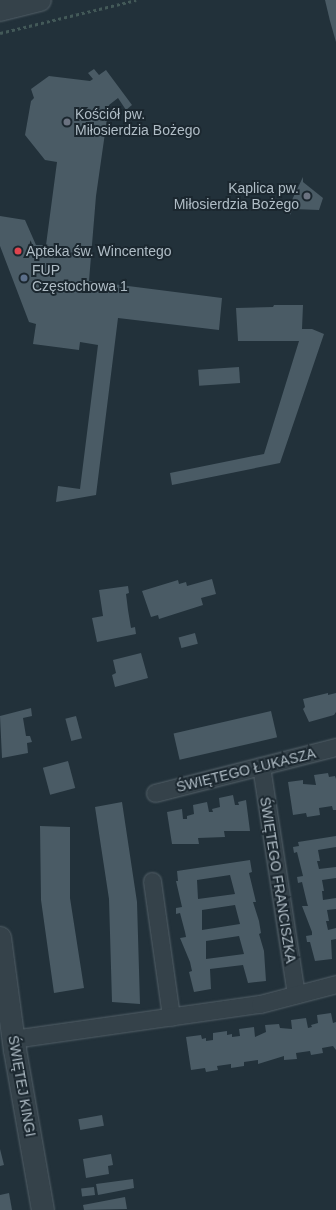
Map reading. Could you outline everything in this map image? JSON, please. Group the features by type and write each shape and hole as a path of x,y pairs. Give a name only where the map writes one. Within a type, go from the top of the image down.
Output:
{"street":[{"path":"0,10 40,0"},
{"name":"ŚWIĘTEGO ŁUKASZA","path":"155,793 336,747"},
{"name":"ŚWIĘTEGO FRANCISZKA","path":"261,766 296,994"},
{"path":"152,881 171,1017"},
{"name":"ŚWIĘTEJ KINGI","path":"0,938 13,1039 43,1210"},
{"path":"13,1039 260,1004 336,984"}],"path":[{"path":"0,33 136,0"}],"building":[{"path":"325,0 336,0 336,42 330,21"},
{"path":"94,69 99,75 106,70 132,105 126,110 118,98 109,105 96,196 89,281 222,298 219,330 118,318 96,495 56,502 58,486 80,489 98,345 80,342 79,350 33,344 36,324 29,322 0,246 0,216 25,220 36,245 46,245 57,162 45,160 25,135 31,101 34,98 31,89 49,76 90,81 93,79 88,73"},
{"name":"Kaplica pw. Miłosierdzia Bożego","path":"303,177 303,182 323,198 319,210 293,209 290,215 291,202"},
{"path":"274,305 303,305 302,329 312,329 324,334 280,463 172,485 170,473 264,454 299,341 238,341 236,308 273,307"},
{"path":"239,367 240,383 199,386 198,370"},
{"path":"212,579 216,594 201,598 203,605 159,619 158,615 151,617 142,591 178,580 179,584 186,582 187,586"},
{"path":"128,586 129,593 126,594 131,628 135,627 136,634 97,642 92,618 103,616 99,590"},
{"path":"195,633 198,644 181,648 179,637"},
{"path":"141,653 148,678 115,687 112,675 116,673 113,660"},
{"path":"328,693 328,695 336,693 336,712 334,715 309,722 303,709 305,707 303,699"},
{"path":"31,708 32,716 23,718 26,736 30,736 32,742 27,743 28,753 2,758 0,716"},
{"path":"271,711 277,737 180,760 174,733"},
{"path":"76,716 82,738 71,741 65,719"},
{"path":"68,761 75,788 50,795 43,768"},
{"path":"328,773 329,777 335,776 336,779 336,810 333,810 332,806 319,808 320,815 307,817 306,813 293,815 288,782 303,780 303,784 316,785 314,775"},
{"path":"233,795 235,805 239,805 238,802 246,800 250,831 224,831 225,837 198,838 199,844 172,844 167,812 182,809 183,819 187,819 187,816 194,814 193,805 207,802 209,812 213,812 212,809 220,807 219,798"},
{"path":"122,802 137,902 140,1004 112,1002 109,899 95,807"},
{"path":"40,826 70,827 70,898 84,988 54,993 41,900"},
{"path":"336,836 336,847 318,850 320,861 317,861 319,869 336,867 336,878 322,880 324,891 322,891 323,900 336,898 336,909 327,910 329,921 326,921 328,930 336,928 336,939 331,940 332,959 315,961 310,942 307,942 306,936 312,935 312,932 302,906 308,906 302,882 298,883 297,877 303,876 297,852 294,853 293,847 299,846 298,842"},
{"path":"250,860 252,872 249,873 256,902 253,902 259,921 261,933 259,934 264,951 266,981 248,983 243,965 210,969 211,989 194,992 189,972 192,971 190,962 180,938 186,937 185,932 180,913 176,914 176,908 182,907 176,881 178,881 177,871","holes":["230,875 235,894 198,899 197,880","235,905 240,924 202,930 202,910","239,936 244,954 206,959 206,941"]},
{"path":"331,1013 333,1023 336,1022 336,1050 333,1046 322,1048 323,1053 311,1055 310,1051 296,1053 297,1059 284,1060 284,1056 258,1064 258,1060 244,1062 244,1066 231,1068 231,1064 217,1066 218,1070 206,1072 205,1068 191,1070 186,1037 201,1035 202,1039 206,1038 206,1041 213,1040 213,1033 227,1031 227,1035 232,1034 232,1037 240,1036 239,1029 254,1027 255,1037 266,1032 265,1025 279,1024 280,1028 292,1029 291,1020 306,1018 308,1028 312,1027 311,1025 318,1023 317,1015"},
{"path":"102,1115 104,1126 80,1130 78,1119"},
{"path":"0,1149 4,1165 0,1166"},
{"path":"111,1154 113,1165 108,1166 109,1174 86,1178 83,1159"},
{"path":"133,1179 134,1188 98,1195 96,1184"},
{"path":"94,1187 95,1195 82,1197 81,1189"},
{"path":"9,1193 12,1210 0,1210 0,1195"},
{"path":"125,1197 127,1209 84,1210 83,1205"}],"place":[{"name":"Kościół pw. Miłosierdzia Bożego","path":"67,122"},
{"name":"Kaplica pw. Miłosierdzia Bożego","path":"307,196"},
{"name":"Apteka św. Wincentego","path":"18,251"},
{"name":"FUP Częstochowa 1","path":"24,278"}]}
